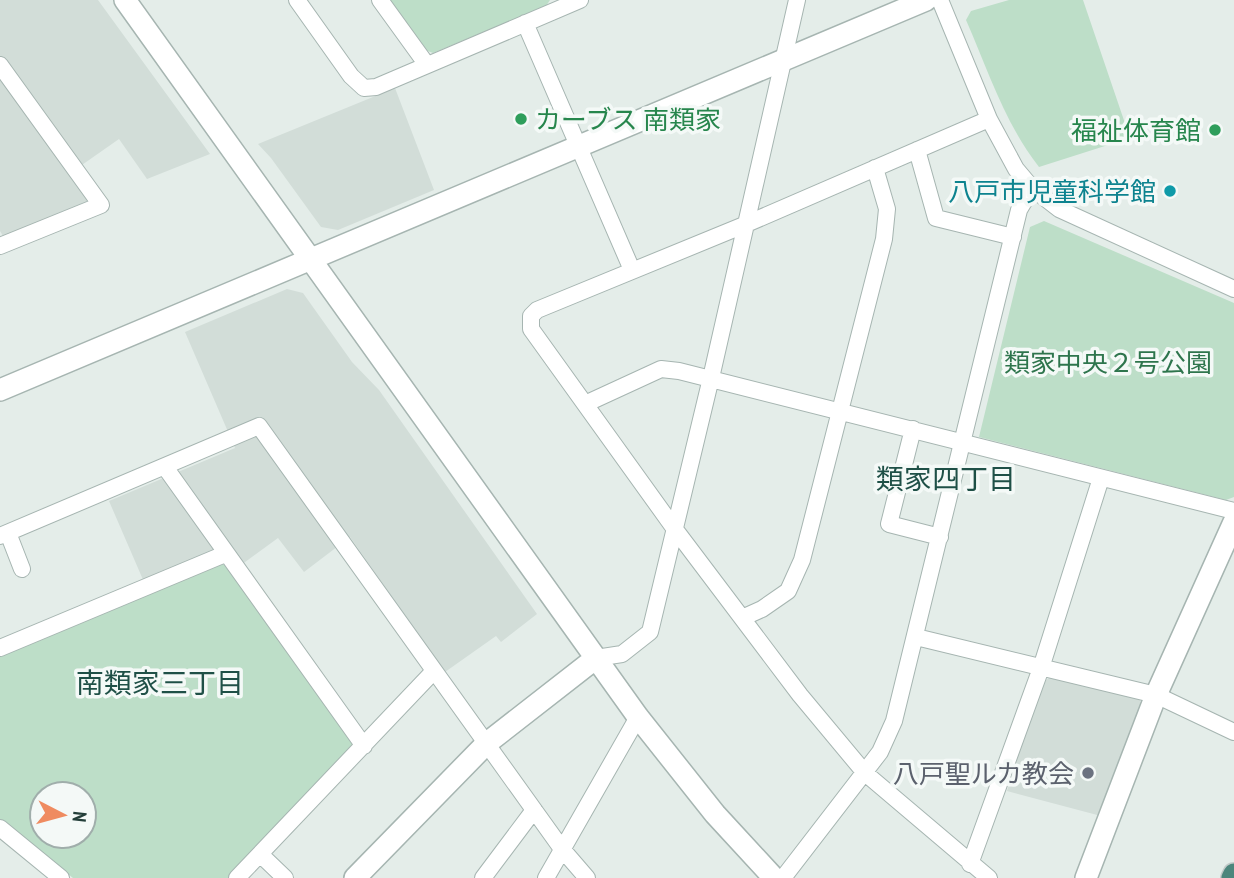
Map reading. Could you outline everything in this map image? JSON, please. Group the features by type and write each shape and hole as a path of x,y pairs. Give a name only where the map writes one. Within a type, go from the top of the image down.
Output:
{"street":[{"path":"125,0 638,716 715,814 774,878"},
{"path":"297,0 351,76 364,88 376,87 525,23 559,4 580,0"},
{"path":"380,0 427,65"},
{"path":"355,878 487,743 596,658 622,654 650,632 797,0"},
{"path":"0,390 926,0"},
{"path":"940,0 989,119 1016,169 1032,188 1059,209 1230,287 1234,271"},
{"path":"525,23 632,270"},
{"path":"0,65 101,205 2,242"},
{"path":"989,119 744,225 537,310 531,316 531,329 674,528 800,695 865,773 989,878"},
{"path":"917,150 936,218 1013,237"},
{"path":"742,618 762,609 788,591 802,561 884,239 887,209 875,168"},
{"path":"783,878 880,752 894,721 1019,210 1032,188"},
{"path":"585,404 660,369 711,378 841,410 1234,511"},
{"path":"22,569 4,534 259,426 433,672 562,849 587,878"},
{"path":"913,429 889,524 940,537"},
{"path":"164,467 363,746"},
{"path":"970,864 1041,668 1101,478"},
{"path":"1086,878 1156,695 1234,522"},
{"path":"0,648 225,554"},
{"path":"916,637 1156,695 1234,732"},
{"path":"237,878 433,672"},
{"path":"546,878 638,716"},
{"path":"483,878 534,810"},
{"path":"0,828 61,878"},
{"path":"260,854 285,878"}],"shaded area":[{"path":"0,0 98,0 210,154 147,179 119,139 69,174 88,201 3,236 0,231"},
{"path":"395,88 434,190 338,230 321,227 258,144"},
{"path":"287,289 303,293 352,362 379,390 537,614 501,642 496,636 445,672 350,537 304,572 278,538 241,565 227,547 144,582 109,501 235,448 185,332"},
{"path":"1053,676 1139,698 1143,710 1101,816 1007,791 1042,682"}],"green space":[{"path":"389,0 550,0 546,6 433,53 425,50"},
{"path":"1009,0 1083,0 1130,138 1039,167 1007,115 966,20 971,11"},
{"name":"類家中央２号公園","path":"1044,221 1234,303 1234,497 1226,500 979,437 1030,227"},
{"path":"218,563 226,565 354,742 353,748 228,878 73,878 38,850 98,850 98,780 28,780 28,842 0,819 0,655"}],"place":[{"name":"カーブス 南類家","path":"521,119"},
{"name":"福祉体育館","path":"1215,130"},
{"name":"八戸市児童科学館","path":"1170,191"},
{"name":"八戸聖ルカ教会","path":"1088,773"}],"district":[{"name":"類家四丁目","path":"946,478"},
{"name":"南類家三丁目","path":"160,682"}]}
